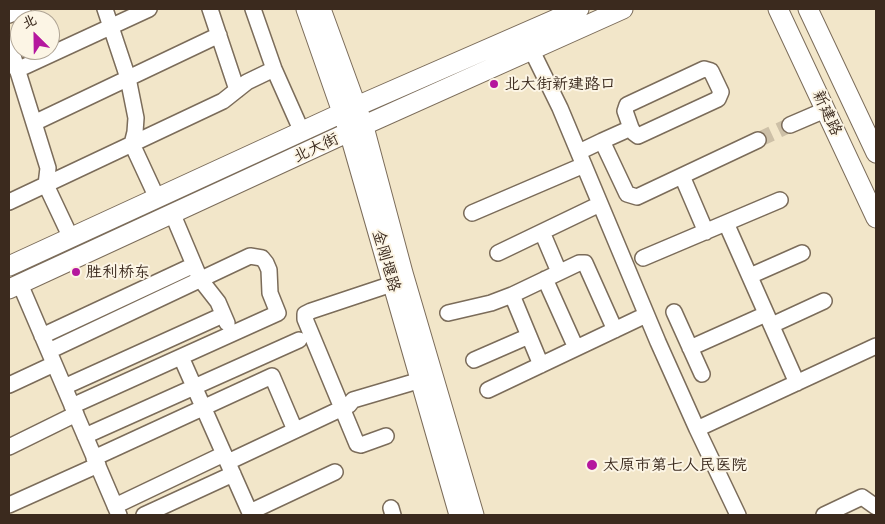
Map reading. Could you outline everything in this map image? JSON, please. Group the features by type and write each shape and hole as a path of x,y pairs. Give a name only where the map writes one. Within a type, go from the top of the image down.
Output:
{"main road":[{"name":"金刚堰路","path":"306,9 350,109 392,284 427,378 459,515"},
{"path":"321,9 350,109"},
{"name":"北大街","path":"9,266 350,109 579,9"},
{"name":"北大街","path":"14,287 356,129 624,9"},
{"name":"新建路","path":"778,9 876,218"},
{"name":"新建路","path":"808,9 876,153"},
{"path":"356,129 427,378 474,515"}],"street":[{"path":"9,15 23,9"},
{"path":"105,9 128,78 136,118 132,144 157,198"},
{"path":"17,70 149,9"},
{"path":"210,9 237,90"},
{"path":"253,9 274,69 302,132"},
{"path":"34,123 219,35"},
{"path":"9,43 48,168 46,185 71,238"},
{"path":"532,51 560,108 646,315 738,515"},
{"path":"9,202 223,100 247,82 274,69"},
{"path":"704,69 711,71 721,92 718,99 638,136 631,128 625,111 627,104 704,69"},
{"path":"790,125 825,110"},
{"path":"472,214 581,159 602,141 631,128"},
{"path":"602,141 627,194 637,197 758,140"},
{"path":"682,176 706,232"},
{"path":"643,258 780,200"},
{"path":"498,253 600,204"},
{"path":"173,215 200,279 218,302 232,334"},
{"path":"726,223 797,383"},
{"path":"542,232 559,272"},
{"path":"750,276 802,253"},
{"path":"9,385 51,358 200,279 250,256 262,258 266,263 270,293 278,313 181,357 74,410 9,447"},
{"path":"448,313 491,303 579,263 585,263 614,330"},
{"path":"42,336 194,265"},
{"path":"545,279 576,348"},
{"path":"153,284 160,299"},
{"path":"386,436 361,445 357,444 304,320 305,314 392,284"},
{"path":"14,287 42,336 117,510 228,463 342,408 354,400 427,378"},
{"path":"512,295 541,365"},
{"path":"690,348 824,301"},
{"path":"674,312 702,374"},
{"path":"64,387 223,315"},
{"path":"488,390 646,315"},
{"path":"474,360 529,336"},
{"path":"85,436 299,340"},
{"path":"697,429 876,346"},
{"path":"181,357 251,514 335,472"},
{"path":"9,506 272,376 295,430"},
{"path":"144,515 228,463"},
{"path":"824,515 862,497 876,507"}],"tunnel":[{"path":"758,140 790,125"}],"place":[{"name":"北大街新建路口","path":"494,84"},
{"name":"胜利桥东","path":"76,272"},
{"name":"太原市第七人民医院","path":"592,465"}]}
